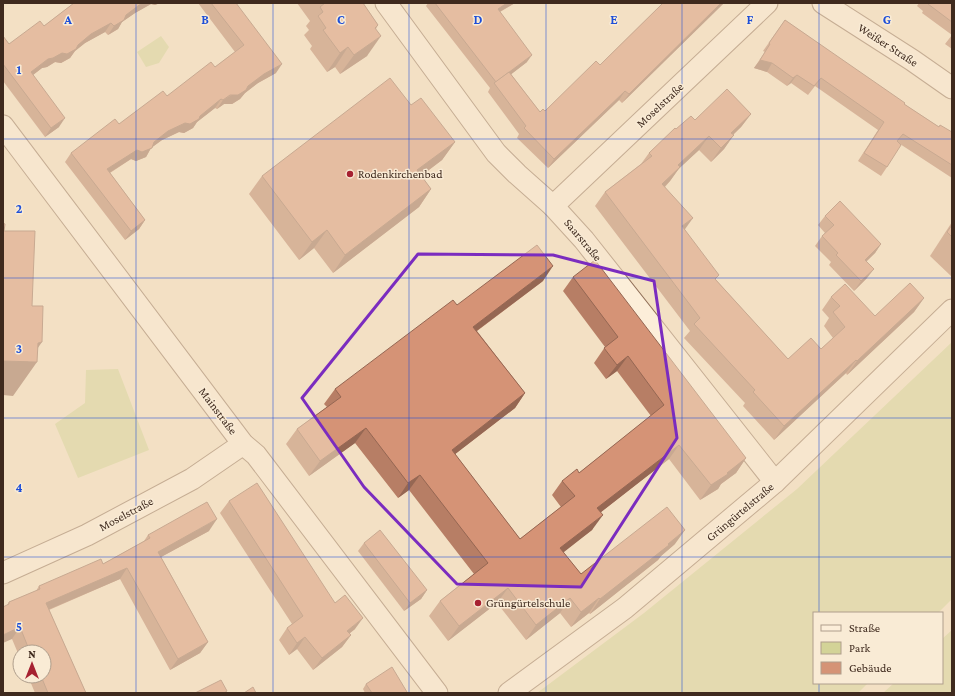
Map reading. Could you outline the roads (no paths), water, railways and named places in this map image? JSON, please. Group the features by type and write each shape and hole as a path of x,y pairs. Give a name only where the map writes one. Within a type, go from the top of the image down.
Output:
{"street":[{"name":"Saarstraße","path":"386,3 496,153 553,206 584,240 775,482"},
{"name":"Moselstraße","path":"553,206 767,3"},
{"name":"Weißer Straße","path":"823,3 912,60 952,88"},
{"name":"Mainstraße","path":"3,126 243,444 256,455 437,693"},
{"name":"Grüngürtelstraße","path":"509,693 626,608 775,482 952,310"},
{"name":"Moselstraße","path":"3,573 87,534 192,479 243,444"}],"place":[{"name":"Rodenkirchenbad","path":"350,174"},
{"name":"Grüngürtelschule","path":"478,603"}]}
